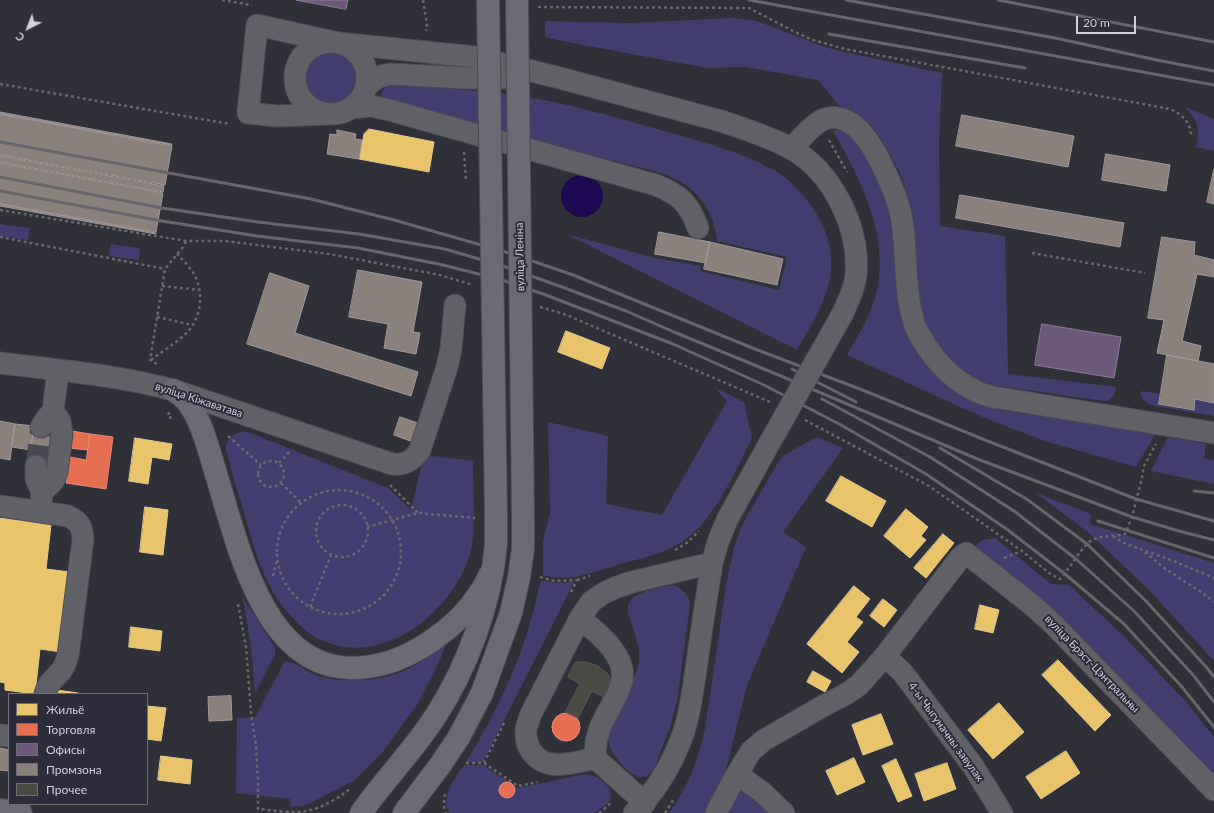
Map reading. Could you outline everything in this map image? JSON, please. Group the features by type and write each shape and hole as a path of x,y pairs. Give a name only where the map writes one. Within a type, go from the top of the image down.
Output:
{"main road":[{"path":"361,813 375,792 435,717 459,673 474,638 483,610 496,544 487,516 488,0"},
{"name":"вуліца Леніна","path":"404,813 460,737 482,693 511,613 519,577 523,549 525,3"},
{"path":"173,390 191,407 197,418 209,450 244,563 259,599 281,633 301,652 330,665 350,668 370,667 391,662 426,644 445,630 462,614 479,594 491,573"},
{"path":"0,810 21,813"}],"street":[{"path":"352,108 360,99 366,87 367,76 364,65 358,55 349,47 338,43 257,25 248,113 277,116 329,114 364,106 380,107 455,137 656,185 677,195 683,201 690,210 698,228"},
{"path":"329,114 317,111 307,105 300,96 296,85 295,73 299,62 306,52 315,46 327,42 466,56 560,78 721,121 770,138 791,149 810,163 839,199 853,239 856,260 856,277 850,296 843,313 727,520 718,542 712,563 691,699 684,730 674,756 660,781 639,808 596,758 596,738 600,727 620,689 623,671 613,650 580,618"},
{"path":"366,87 375,79 391,74 465,78 560,78"},
{"path":"791,149 818,122 826,118 834,117 853,124 862,132 870,143 893,189 900,214 904,237 909,299 915,324 925,345 940,364 957,380 975,391 993,398 1214,433"},
{"name":"вуліца Кіжаватава","path":"0,363 153,384 392,464 404,464 416,456 420,450 447,367 451,350 455,306"},
{"path":"41,502 57,472 62,434 60,421 47,419 58,370"},
{"path":"36,466 36,479 41,502"},
{"path":"0,506 41,502 74,519 80,524 83,531 68,656 66,664 49,683 45,693"},
{"name":"вуліца Брэст-Цэнтральны","path":"885,656 960,558 966,553 1054,624 1214,790"},
{"path":"596,758 561,764 552,764 543,762 534,755 527,744 526,730 530,716 580,618 592,602 604,593 617,587 712,563"},
{"path":"716,813 751,751 764,740 846,694 859,685 885,656"},
{"name":"4-ы Чыгуначны завулак","path":"885,656 908,679 972,766 1002,813"},
{"path":"737,774 762,792 784,813"}],"path":[{"path":"525,3 749,8 813,40 845,49 1170,109 1178,112 1188,123 1191,130 1191,136"},
{"path":"0,237 165,269"},
{"path":"150,360 165,269 186,241"},
{"path":"1032,253 1145,272"},
{"path":"150,360 182,337 193,325 199,311 200,290 196,279 190,267 177,254"},
{"path":"162,286 200,290"},
{"path":"157,317 193,325"},
{"path":"150,360 176,376 168,417"},
{"path":"1022,551 1049,573 1060,579 1087,544 1093,539 1125,534 1132,517 1144,466 1166,425"},
{"path":"228,436 261,465"},
{"path":"279,463 293,447"},
{"path":"271,460 279,463 284,470 281,483 273,487 269,487 261,483 258,470 261,465 266,461 271,460"},
{"path":"281,483 301,503"},
{"path":"340,490 360,494 378,504 392,520 400,539 401,560 395,579 384,595 368,607 349,614 329,614 310,607 294,595 282,577 277,557 279,537 287,518 301,503 320,494 340,490"},
{"path":"340,504 348,505 356,509 367,522 367,527 368,531 366,540 362,547 356,553 348,556 339,557 331,555 318,543 316,535 316,526 324,511 331,506 340,504"},
{"path":"367,527 418,513 487,516"},
{"path":"669,552 688,542 701,529"},
{"path":"1112,536 1124,543 1214,578"},
{"path":"1144,550 1164,568 1214,602"},
{"path":"310,607 331,555"},
{"path":"577,580 591,576"},
{"path":"540,577 554,581"},
{"path":"238,600 246,647 251,713 256,746 258,809 296,812 307,811 332,801 353,787"},
{"path":"463,763 484,764"}],"shaded area":[{"path":"733,18 757,21 835,50 942,73 939,143 940,226 1005,236 1008,374 1116,387 1112,398 1105,401 997,386 975,379 953,363 935,341 927,328 922,313 918,295 916,253 911,208 900,173 872,126 857,114 842,109 818,80 745,67 707,68 545,37 545,21 631,23"},
{"path":"331,51 341,53 349,59 355,67 357,77 355,87 349,95 341,101 331,103 321,101 313,95 307,87 305,77 307,67 313,59 321,53"},
{"path":"390,83 509,95 565,104 715,146 746,157 777,172 800,192 815,212 826,234 831,257 831,270 826,294 816,317 797,350 566,234 655,258 701,266 700,271 779,290 787,257 717,241 711,215 698,196 689,188 667,175 654,171 477,126 396,103 381,96 384,89"},
{"path":"1183,106 1214,119 1214,151 1196,147 1198,134 1197,124"},
{"path":"841,130 855,138 870,162 886,198 891,218 899,294 981,404 1000,410 1156,433 1136,467 1048,442 1013,429 980,416 847,355 866,321 875,298 879,276 880,254 877,233 863,190 833,131"},
{"path":"578,175 586,175 597,181 603,192 603,200 597,211 586,217 578,217 567,211 561,200 561,192 567,181"},
{"path":"0,224 30,228 28,240 0,236"},
{"path":"111,244 140,248 139,260 109,256"},
{"path":"714,387 744,402 752,438 721,498 700,526 675,546 653,555 579,576 562,578 543,575 543,541 550,513 548,422 608,436 606,504 662,515 727,401"},
{"path":"1141,391 1160,394 1159,404 1193,410 1195,399 1214,403 1214,416 1150,405 1141,396"},
{"path":"248,432 388,488 411,510 424,455 473,461 474,525 471,550 458,581 444,601 427,618 408,632 386,642 363,647 340,646 317,638 303,629 282,605 274,592 266,578 255,549 226,449 228,440 235,434"},
{"path":"817,437 843,448 783,532 806,547 747,685 723,781 706,813 669,813 682,793 692,773 702,741 727,579 735,544 741,528 782,456"},
{"path":"1168,437 1206,444 1204,459 1214,460 1214,484 1151,471"},
{"path":"1036,493 1091,514 1090,524 1214,563 1214,661 1150,591 1089,533"},
{"path":"995,538 1051,584 1069,585 1124,636 1187,703 1214,737 1214,779 973,549 982,540"},
{"path":"541,580 554,583 574,582 483,762 466,762 494,713 513,671 535,606"},
{"path":"673,585 680,588 684,592 688,597 690,604 677,701 671,724 654,769 646,776 639,777 628,771 616,758 608,741 612,719 633,680 639,661 639,650 628,613 628,606 630,601 638,595 650,590"},
{"path":"242,596 275,648 275,655 255,693 247,620"},
{"path":"447,643 435,671 417,705 381,754 355,780 307,805 291,807 290,799 236,793 237,718 255,717 285,661 297,665 315,675 333,679 377,679 402,672 424,660"},
{"path":"464,765 483,765 518,788 579,775 591,775 599,778 606,785 610,790 611,798 607,804 594,813 449,813 446,800 447,794"},
{"path":"743,788 776,813 723,813 733,794"}],"building: Жильё":[{"path":"369,129 434,142 429,172 359,159 364,134"},
{"path":"566,331 610,348 602,369 558,352"},
{"path":"135,438 172,444 169,460 152,457 148,484 129,481"},
{"path":"841,476 886,501 872,527 826,501"},
{"path":"145,507 168,510 163,555 140,552"},
{"path":"906,509 928,527 921,536 926,540 910,558 884,536"},
{"path":"0,518 51,525 46,569 70,572 61,652 40,649 35,693 5,690 5,683 0,682"},
{"path":"943,534 954,543 926,578 914,568"},
{"path":"854,586 870,599 856,617 863,622 847,642 859,652 842,673 807,644"},
{"path":"883,599 897,610 884,627 870,616"},
{"path":"980,605 999,610 993,633 975,629"},
{"path":"131,627 162,631 160,651 129,647"},
{"path":"1058,660 1111,715 1095,731 1042,675"},
{"path":"813,671 831,681 825,692 807,682"},
{"path":"57,690 78,693 57,693"},
{"path":"999,703 1024,732 993,759 968,730"},
{"path":"148,706 166,708 161,741 148,739"},
{"path":"881,714 893,744 863,755 852,725"},
{"path":"1066,751 1080,773 1041,799 1026,777"},
{"path":"161,756 192,760 190,784 158,780"},
{"path":"854,758 865,782 837,795 826,771"},
{"path":"896,759 912,796 898,802 882,766"},
{"path":"947,763 956,789 924,801 915,774"}],"building: Торговля":[{"path":"72,431 90,434 88,450 69,448"},
{"path":"90,434 113,437 106,489 66,483 70,457 86,460"},
{"path":"566,713 572,714 576,717 579,721 579,733 576,737 572,740 566,741 560,740 556,737 553,733 552,727 553,721 556,717 560,714"},
{"path":"507,782 514,787 515,790 510,797 507,798 500,793 499,790 504,783"}],"building: Офисы":[{"path":"296,0 348,0 346,9"},
{"path":"1042,324 1121,337 1114,378 1035,365"}],"building: Промзона":[{"path":"0,112 172,144 172,145 0,114"},
{"path":"0,114 172,146 165,185 0,155"},
{"path":"962,115 1074,136 1068,167 956,146"},
{"path":"337,130 356,134 355,139 362,140 359,159 327,154 330,134 337,135"},
{"path":"1106,154 1170,165 1166,191 1102,180"},
{"path":"0,156 164,186 163,192 0,162"},
{"path":"0,163 163,193 156,232 0,204"},
{"path":"1214,169 1214,204 1207,202"},
{"path":"960,195 1124,223 1120,247 956,218"},
{"path":"0,204 156,233 156,234 0,206"},
{"path":"659,232 710,242 706,263 655,254"},
{"path":"1162,237 1195,242 1194,255 1214,260 1214,277 1197,274 1182,341 1201,346 1198,361 1157,353 1164,320 1148,318"},
{"path":"710,242 783,259 777,285 704,269"},
{"path":"358,270 422,282 413,332 420,333 416,354 384,348 388,324 349,317"},
{"path":"270,273 309,286 295,333 418,372 411,396 247,344"},
{"path":"1167,355 1214,364 1214,403 1195,399 1194,410 1159,404"},
{"path":"400,417 418,423 413,442 394,435"},
{"path":"0,421 15,424 10,460 0,458"},
{"path":"15,424 34,426 31,450 12,447"},
{"path":"34,426 54,429 49,468 29,466"},
{"path":"231,696 232,720 209,721 208,697"},
{"path":"0,748 8,750 8,771 0,770"}],"building: Прочее":[{"path":"576,662 587,662 598,666 608,674 615,685 608,699 592,691 578,718 565,712 580,684 568,677"}],"tunnel":[{"path":"36,466 41,427"}],"railway":[{"path":"749,0 1214,85"},
{"path":"846,0 1055,38 1214,71"},
{"path":"998,0 1214,42"},
{"path":"829,34 1025,68"},
{"path":"0,142 311,199 394,220 509,253 573,275 755,349 865,391 1136,499 1214,521"},
{"path":"0,177 162,208 258,222 359,234 445,249 506,267 626,311 980,460 1132,517 1214,540"},
{"path":"0,191 162,221 257,236 358,248 443,265 502,280 546,295 673,344 764,385 841,425 926,474 1008,530 1065,574 1124,624 1182,687 1214,727"},
{"path":"792,369 856,402"},
{"path":"822,399 930,457 1014,511 1076,559 1134,611 1194,676 1214,702"},
{"path":"940,448 1028,500 1087,544 1146,601 1214,677"},
{"path":"1194,491 1214,493"},
{"path":"1098,521 1214,558"}]}
